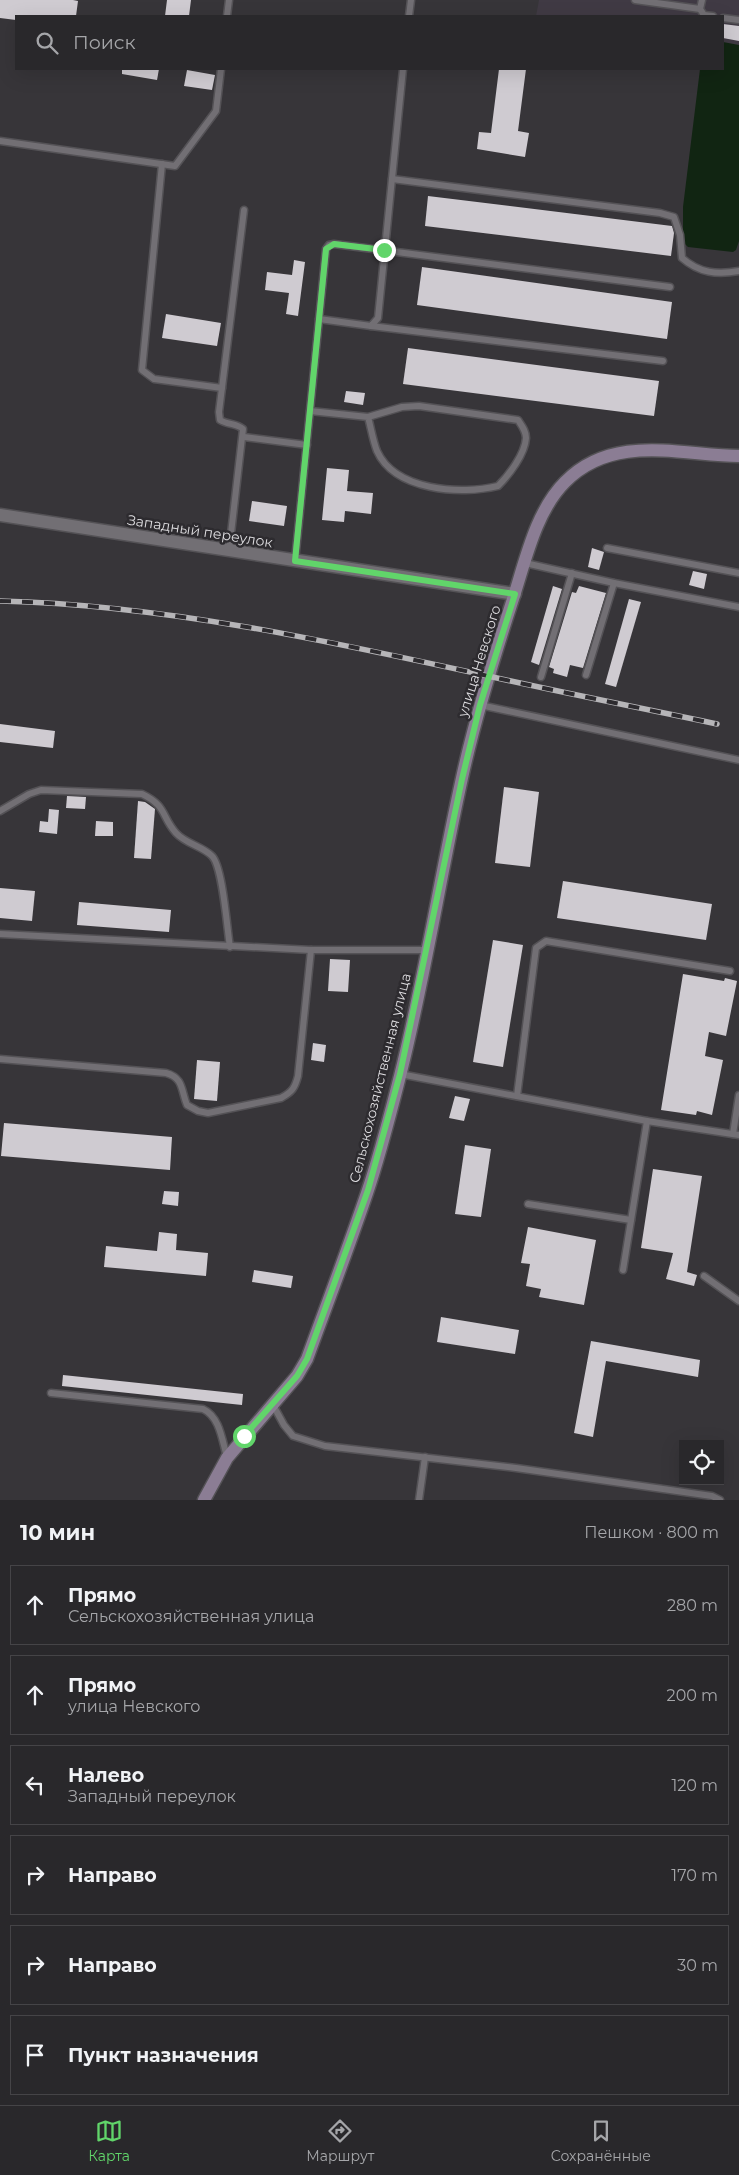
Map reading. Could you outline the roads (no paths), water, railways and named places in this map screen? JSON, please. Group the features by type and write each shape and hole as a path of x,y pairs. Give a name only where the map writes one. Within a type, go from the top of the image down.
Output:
{"main road":[{"name":"улица Невского","path":"428,950 462,779 480,705 525,563 542,517 553,496 569,478 594,461 607,456 656,449 739,456"},
{"name":"Сельскохозяйственная улица","path":"204,1500 227,1458 273,1406 297,1376 307,1359 368,1190 400,1074 428,950"}],"street":[{"name":"Западный переулок","path":"0,514 515,594"}],"lane":[{"path":"227,15 229,0"},
{"path":"409,15 410,0"},
{"path":"636,0 700,9"},
{"path":"702,0 700,9 704,15"},
{"path":"724,18 739,20"},
{"path":"0,141 175,166 216,111 221,70"},
{"path":"371,326 378,318 403,70"},
{"path":"162,164 142,370 154,379 222,388"},
{"path":"392,179 674,216 680,235 682,258 693,268 722,274 739,271"},
{"path":"230,551 244,429 237,424 225,423 220,420 222,388 244,210"},
{"path":"295,561 326,249 329,245 384,250 670,287"},
{"path":"319,319 663,361"},
{"path":"310,411 368,417 402,407 419,406 518,420 524,427 526,437 522,451 498,486 470,490 451,489 409,482 395,473 377,451 368,417"},
{"path":"244,437 306,445"},
{"path":"608,548 739,573"},
{"path":"525,563 614,583 739,607"},
{"path":"541,678 572,573"},
{"path":"586,675 614,583"},
{"path":"480,705 739,760"},
{"path":"0,811 28,794 41,790 142,794 151,798 162,807 178,836 207,852 217,864 230,947"},
{"path":"0,934 230,947 311,950 428,950"},
{"path":"517,1096 536,948 546,941 730,971"},
{"path":"0,1059 166,1073 180,1080 187,1105 198,1111 208,1113 281,1098 295,1088 298,1076 311,950"},
{"path":"400,1074 647,1121 736,1134 739,1095"},
{"path":"623,1270 647,1121"},
{"path":"528,1204 631,1220"},
{"path":"704,1276 739,1301"},
{"path":"51,1393 203,1409 211,1412 216,1419 227,1458"},
{"path":"273,1406 288,1431 302,1439 325,1446 516,1468 712,1496 720,1500"},
{"path":"419,1500 425,1457"}],"railway":[{"path":"0,601 123,609 246,627 367,650 717,724"}]}
